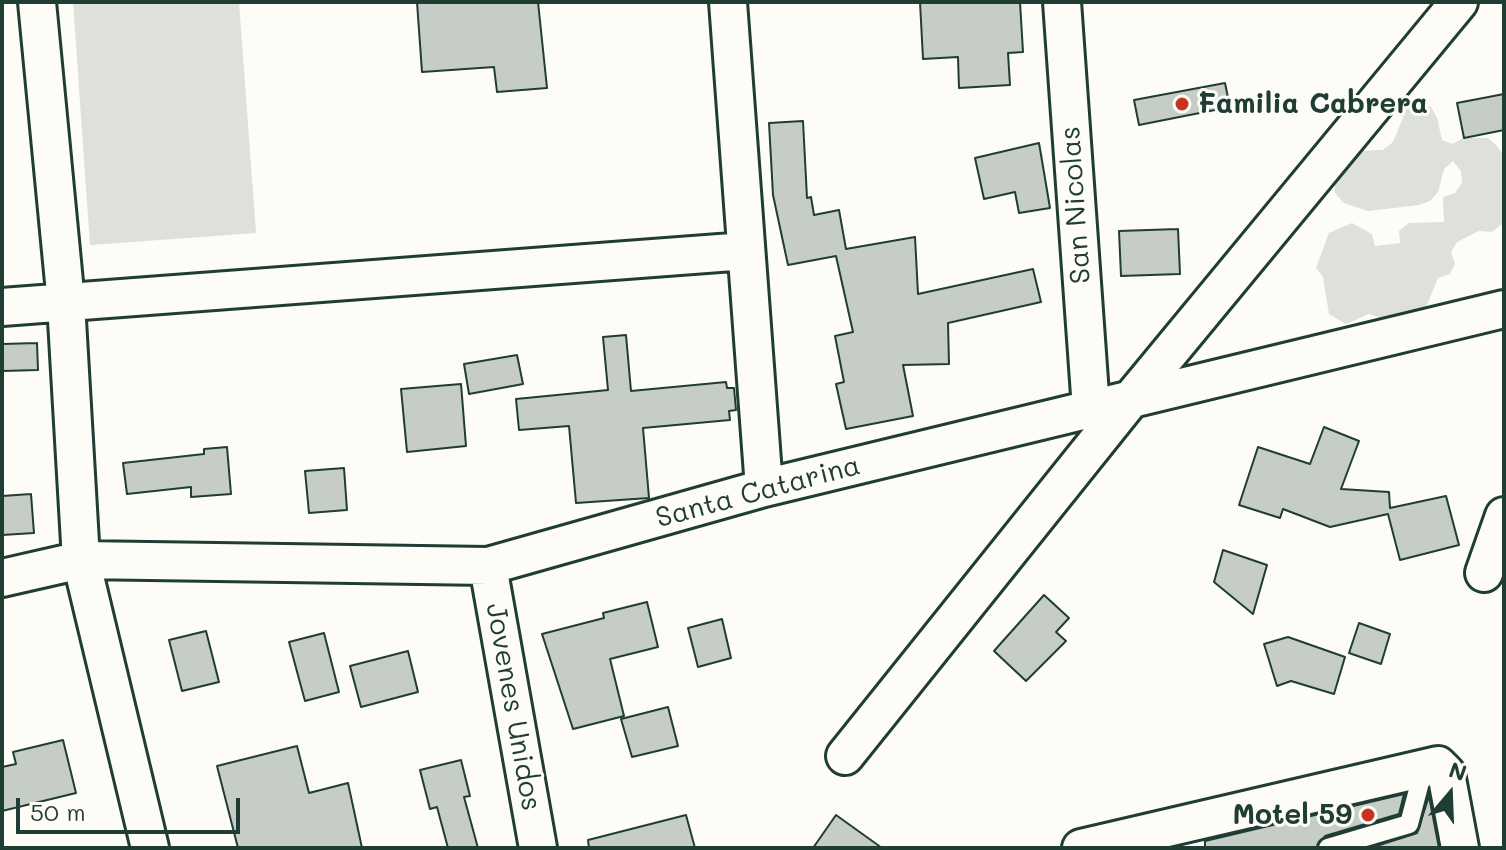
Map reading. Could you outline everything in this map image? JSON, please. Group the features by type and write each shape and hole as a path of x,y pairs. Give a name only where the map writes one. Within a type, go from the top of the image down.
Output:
{"street":[{"path":"37,2 66,303 81,560 150,848"},
{"path":"728,2 764,488"},
{"name":"San Nicolas","path":"1062,2 1091,409"},
{"path":"845,756 1131,399 1459,2"},
{"path":"2,307 746,251"},
{"name":"Santa Catarina","path":"2,578 81,560 488,566 764,488 1504,309"},
{"path":"1484,573 1504,516"},
{"name":"Jovenes Unidos","path":"488,566 538,848"},
{"path":"1103,845 1438,765 1446,773 1460,848"}],"lane":[{"path":"1328,848 1404,828 1413,818 1424,767"}],"shaded area":[{"path":"73,2 239,2 256,233 90,245"},
{"path":"1418,104 1431,107 1442,140 1453,144 1463,138 1488,138 1504,156 1502,224 1492,232 1479,231 1457,242 1451,252 1455,264 1450,274 1438,278 1420,322 1390,328 1381,318 1369,314 1346,324 1329,314 1323,277 1316,268 1329,233 1352,223 1372,234 1375,246 1400,243 1399,231 1409,223 1444,222 1443,197 1455,193 1462,183 1461,171 1453,161 1444,169 1438,192 1430,201 1419,205 1368,211 1344,203 1335,193 1335,180 1358,151 1383,150 1393,142 1407,108"}],"building":[{"path":"417,2 538,2 547,88 497,92 494,67 422,72"},
{"path":"920,2 1020,2 1023,52 1008,53 1010,85 959,88 958,57 923,59"},
{"name":"Familia Cabrera","path":"1225,83 1230,107 1139,125 1134,100"},
{"path":"1504,94 1504,130 1464,138 1457,103"},
{"path":"803,121 807,198 811,197 814,215 839,210 846,249 915,237 918,294 1033,269 1041,302 948,323 949,364 903,365 913,416 846,429 836,384 844,382 835,336 853,332 836,256 788,265 773,195 769,123"},
{"path":"1039,143 1050,208 1019,213 1015,192 984,199 975,158"},
{"path":"1178,229 1180,274 1121,276 1119,231"},
{"path":"626,335 631,391 726,382 727,388 734,388 736,410 729,411 730,420 643,428 649,498 576,503 569,426 519,430 516,399 608,390 603,337"},
{"path":"37,343 38,370 2,371 2,344"},
{"path":"517,355 523,384 469,394 464,364"},
{"path":"461,384 466,446 407,452 401,389"},
{"path":"1324,427 1359,441 1341,489 1389,492 1390,508 1446,496 1459,545 1400,560 1388,514 1330,527 1283,509 1280,518 1239,505 1258,447 1310,464"},
{"path":"227,447 231,494 191,497 191,487 127,494 123,463 204,454 204,449"},
{"path":"344,468 347,510 309,513 305,471"},
{"path":"31,494 34,533 2,535 2,496"},
{"path":"1223,550 1267,565 1253,614 1214,582"},
{"path":"1044,595 1069,618 1056,632 1066,641 1026,681 994,651"},
{"path":"647,602 658,647 610,659 624,716 573,729 542,634 604,618 603,613"},
{"path":"722,619 731,658 698,667 688,628"},
{"path":"1359,623 1390,634 1381,664 1349,653"},
{"path":"206,631 219,682 182,691 169,640"},
{"path":"324,633 339,692 305,701 289,642"},
{"path":"1288,637 1345,657 1334,694 1291,681 1277,686 1264,644"},
{"path":"408,651 418,692 361,707 350,666"},
{"path":"668,707 678,746 632,757 621,719"},
{"path":"63,740 76,793 2,811 2,767 16,764 13,752"},
{"path":"297,746 309,793 348,783 362,848 238,848 217,766"},
{"path":"461,760 470,796 464,797 478,848 448,848 437,807 430,809 420,770"},
{"path":"1404,794 1399,814 1325,836 1316,848 1205,848 1205,841"},
{"path":"1429,796 1439,848 1370,848 1417,833"},
{"path":"686,815 695,848 589,848 588,840"},
{"path":"836,815 882,848 813,848"}],"place":[{"name":"Familia Cabrera","path":"1182,104"},
{"name":"Motel 59","path":"1368,815"}]}
